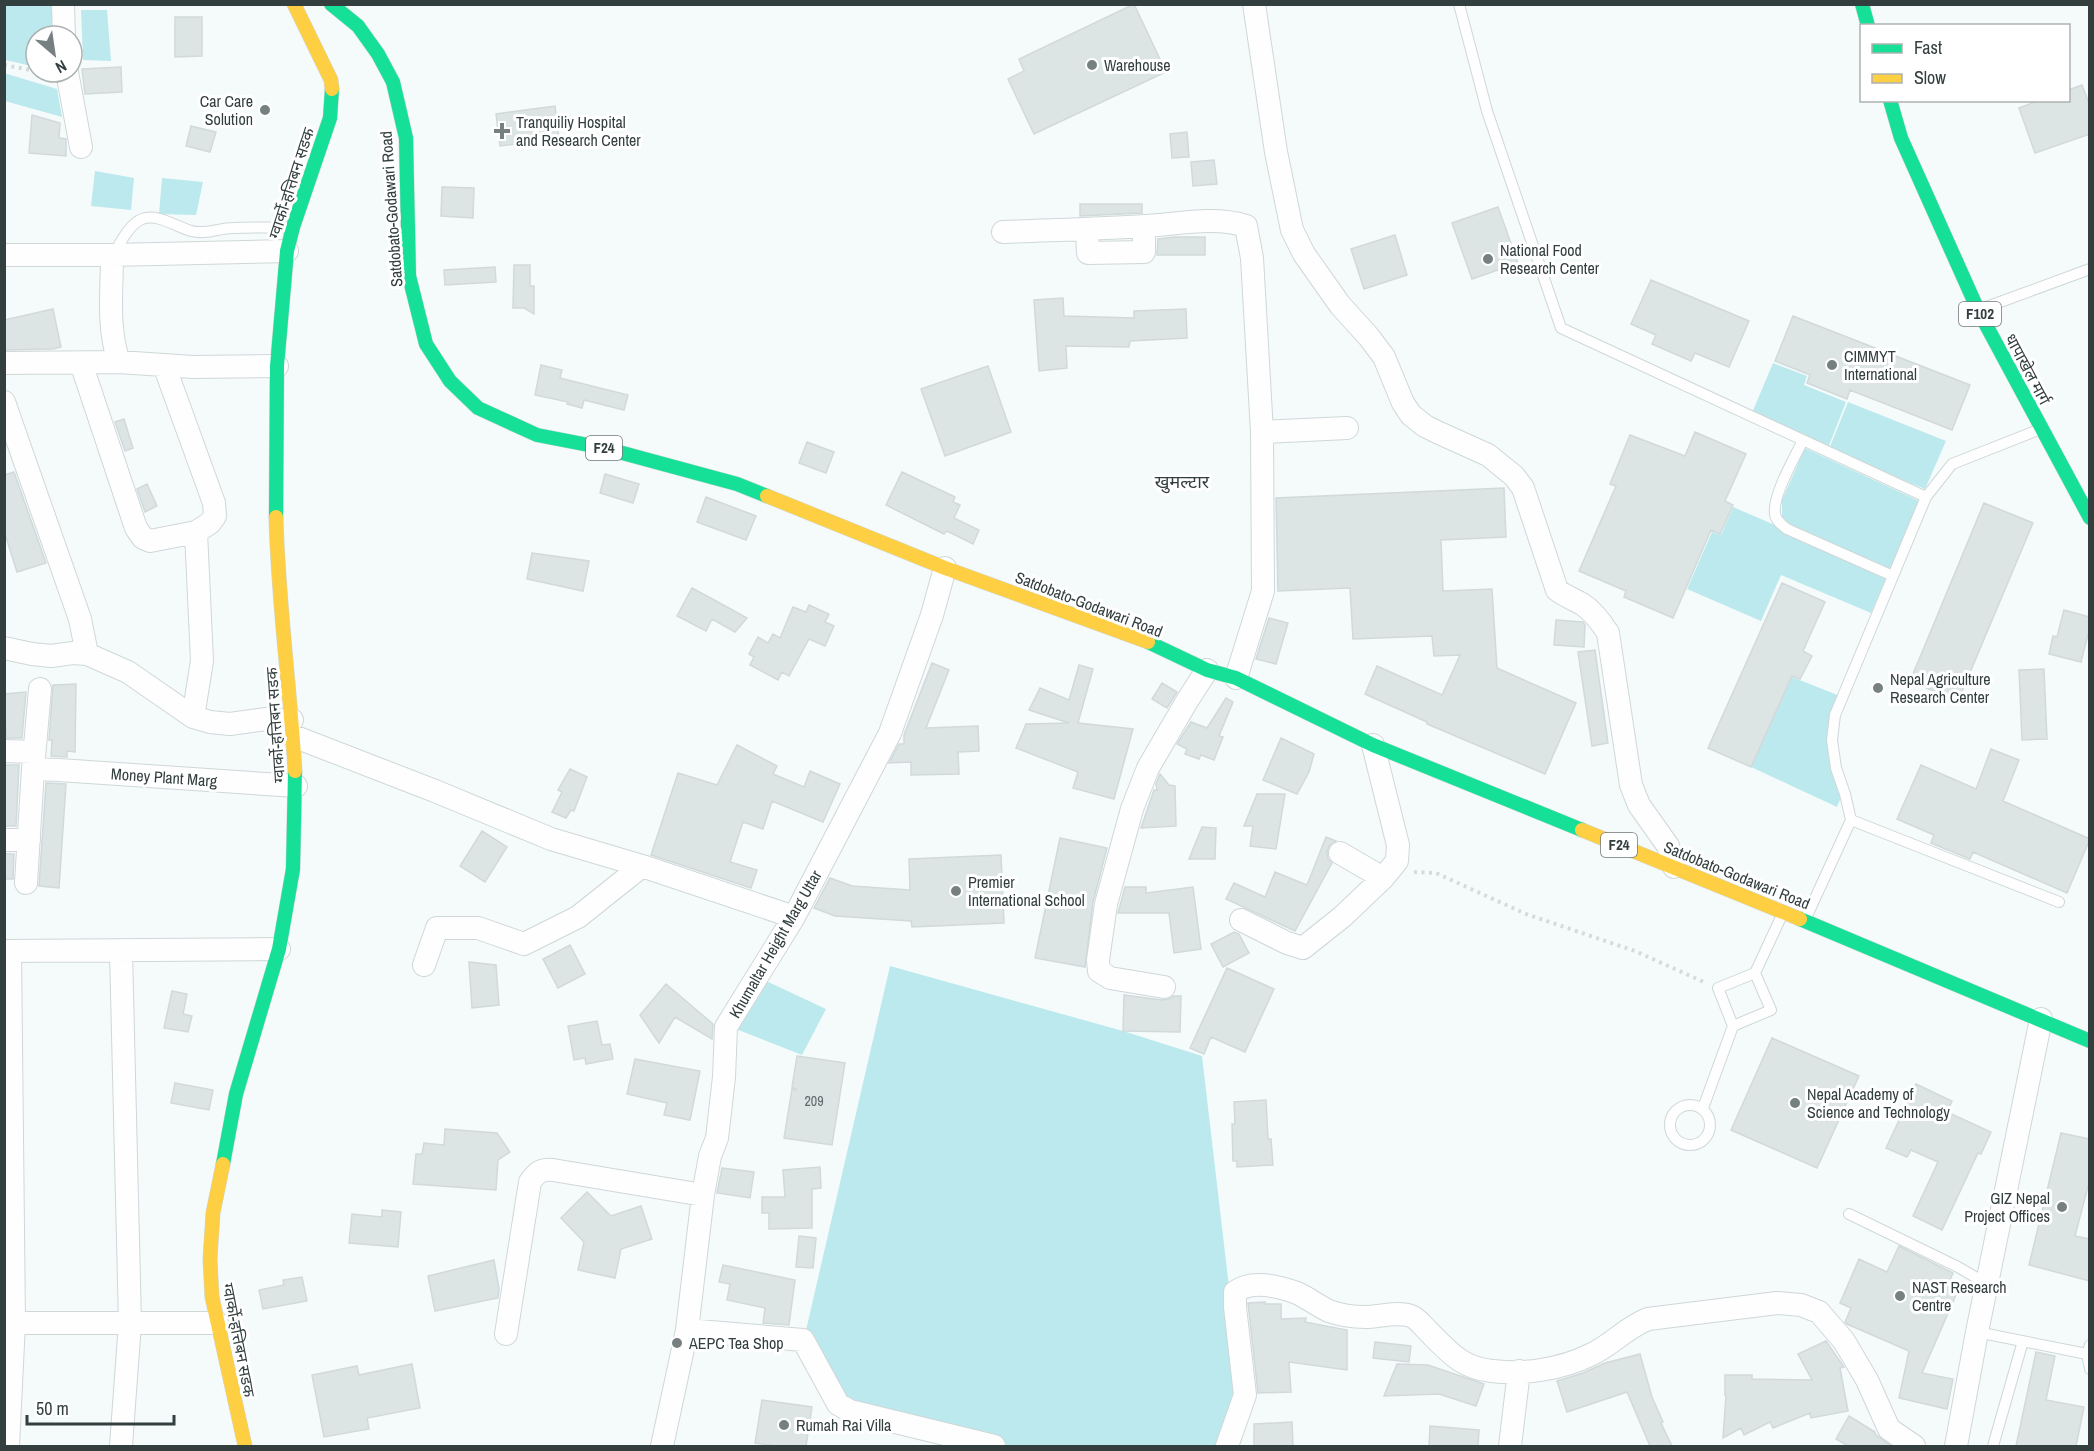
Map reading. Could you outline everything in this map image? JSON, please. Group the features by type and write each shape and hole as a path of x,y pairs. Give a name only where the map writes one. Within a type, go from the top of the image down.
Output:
{"main road":[{"name":"ग्वार्को-हत्तिबन सडक","path":"245,1446 212,1297 210,1259 213,1213 237,1094 279,949 293,869 296,786 278,584 275,477 277,366 287,251 292,227 330,118 332,94 331,80 294,4"},
{"name":"Satdobato-Godawari Road","path":"331,4 358,26 378,54 393,82 406,138 409,276 426,344 450,381 478,408 537,435 604,448 737,484 945,568 1152,644 1207,670 1236,678 1372,745 1674,867 2090,1041"},
{"path":"1862,4 1867,24"},
{"name":"धापाखेल मार्ग","path":"1891,102 1901,138 1978,310 2090,518"}],"street":[{"path":"63,4 64,24"},
{"path":"1254,4 1276,152 1293,230 1304,254 1340,306 1384,357 1411,415 1425,426 1488,454 1514,476 1523,488 1557,590 1564,596 1584,605 1599,619 1608,633 1631,785 1639,805 1668,846 1674,867"},
{"path":"69,84 81,147"},
{"path":"1003,231 1087,229 1088,254 1144,252 1144,226 1202,222 1233,222 1246,226 1252,258 1262,432 1263,591 1236,678"},
{"path":"4,255 287,251"},
{"path":"112,255 110,318 113,344 119,362"},
{"path":"4,363 119,362 193,367 277,366"},
{"path":"81,363 136,528 143,538 150,541 196,532 210,523 215,516 214,503 164,365"},
{"path":"4,402 80,619 87,654"},
{"path":"1262,432 1347,428"},
{"path":"193,717 202,661 196,532"},
{"name":"Khumaltar Height Marg Uttar","path":"662,1446 687,1330 703,1195 710,1156 717,1138 724,1077 726,1027 794,918 890,733 932,615 945,568"},
{"path":"4,648 51,656 87,654 128,672 193,717 230,724 266,719 551,839 642,866 794,918"},
{"path":"1164,987 1110,978 1099,971 1098,960 1106,904 1132,809 1148,768 1186,701 1207,670"},
{"path":"26,883 40,689"},
{"path":"1241,920 1287,943 1303,948 1342,917 1385,876 1397,861 1398,845 1372,745"},
{"name":"Money Plant Marg","path":"4,751 60,770 296,786"},
{"path":"4,840 29,840"},
{"path":"1340,853 1385,876"},
{"path":"424,964 437,928 478,928 524,944 578,917 642,866"},
{"path":"8,1446 7,951 279,949"},
{"path":"121,951 130,1323 121,1446"},
{"path":"1956,1446 2041,1019"},
{"path":"506,1334 530,1182 543,1169 703,1195"},
{"path":"1227,1446 1245,1395 1235,1292 1242,1287 1260,1284 1296,1293 1328,1310 1348,1316 1401,1314 1412,1316 1454,1358 1471,1367 1492,1371 1548,1368 1591,1355 1632,1325 1648,1319 1777,1303 1801,1305 1819,1312 1839,1334 1867,1380 1889,1429 1914,1446"},
{"path":"9,1323 217,1323"},
{"path":"687,1330 803,1340 838,1404 850,1411 994,1446"},
{"path":"1510,1446 1519,1371"}],"lane":[{"path":"1459,4 1487,111 1561,328 1926,497"},
{"path":"112,255 135,223 144,218 177,224 192,231 206,232 230,228 292,227"},
{"path":"1978,310 2090,269"},
{"path":"1804,921 1851,819 1836,768 1833,749 1835,715 1926,497 1952,464 2042,429"},
{"path":"1803,440 1776,499 1775,514 1779,523 1787,529 1893,576"},
{"path":"1851,819 2059,902"},
{"path":"1702,1108 1733,1026 1718,988 1755,973 1783,912"},
{"path":"1733,1026 1771,1010 1755,973"},
{"path":"1849,1214 1958,1267 1987,1284"},
{"path":"1977,1332 2088,1350 2090,1369"},
{"path":"1993,1446 2022,1341"}],"path":[{"path":"4,65 24,69"},
{"path":"1385,876 1421,872 1436,873 1526,914 1635,951 1718,988"}],"shaded area":[{"path":"55,5 55,24 24,24 24,64 5,60 5,6"},
{"path":"81,10 107,10 111,61 84,60 84,24 82,24"},
{"path":"4,73 24,79 24,84 40,84 57,89 62,117 5,101"},
{"path":"95,171 134,178 131,210 91,206"},
{"path":"162,178 203,182 196,215 159,214"},
{"path":"1773,363 1807,376 1804,385 1846,402 1828,448 1752,413"},
{"path":"1848,402 1946,441 1925,489 1829,449"},
{"path":"1805,448 1919,501 1890,572 1790,525 1782,517 1782,500"},
{"path":"1733,507 1888,574 1871,613 1781,575 1761,621 1687,589 1712,532 1721,535"},
{"path":"1792,677 1840,696 1834,715 1843,792 1837,807 1751,767"},
{"path":"890,966 1123,1031 1202,1056 1229,1287 1245,1389 1222,1446 946,1446 837,1414 801,1352"},
{"path":"762,979 826,1009 802,1055 736,1029"}],"building":[{"name":"Warehouse","path":"1134,4 1166,72 1034,134 1008,79 1024,71 1019,59"},
{"path":"175,17 202,17 202,56 175,57"},
{"path":"121,67 122,92 85,94 84,69"},
{"path":"2082,85 2090,106 2090,134 2035,153 2019,108 2035,102 2070,102 2070,89"},
{"path":"555,106 559,138 500,146 496,114"},
{"path":"32,115 60,123 59,138 66,139 66,156 29,153"},
{"path":"191,126 216,132 210,152 186,146"},
{"path":"1187,132 1189,157 1172,158 1170,134"},
{"path":"1214,160 1217,184 1193,186 1191,162"},
{"path":"442,187 474,188 473,218 441,216"},
{"path":"1080,204 1142,204 1142,213 1080,216"},
{"path":"1498,207 1518,263 1472,279 1452,223"},
{"path":"1395,235 1407,275 1364,289 1351,249"},
{"path":"1205,237 1205,255 1157,255 1158,239"},
{"path":"514,265 530,265 530,286 534,286 534,314 524,308 513,308"},
{"path":"495,267 496,282 445,285 444,270"},
{"path":"1651,280 1749,321 1729,367 1695,353 1691,361 1652,344 1656,335 1631,324"},
{"path":"1063,298 1064,316 1134,318 1134,311 1186,309 1187,338 1130,341 1129,347 1066,346 1067,368 1039,371 1034,300"},
{"path":"53,309 61,347 4,350 4,320"},
{"path":"1793,316 1970,385 1952,430 1850,390 1847,399 1807,383 1810,375 1775,361"},
{"path":"541,365 562,370 560,378 628,395 624,410 584,400 582,408 567,404 568,402 535,395"},
{"path":"988,366 1011,432 945,456 921,389"},
{"path":"124,419 133,448 125,451 115,422"},
{"path":"1695,432 1746,454 1725,501 1733,505 1720,534 1711,530 1673,618 1624,597 1626,591 1579,571 1616,486 1610,484 1630,435 1685,456"},
{"path":"807,442 834,452 826,473 799,463"},
{"path":"14,472 46,563 17,572 4,531 4,475"},
{"path":"902,472 955,497 953,502 960,505 954,518 979,530 973,544 947,531 944,534 886,505"},
{"path":"605,474 639,484 633,503 600,493"},
{"path":"147,484 157,506 145,512 137,489"},
{"path":"1504,488 1506,537 1441,540 1443,591 1492,589 1497,668 1576,703 1545,774 1427,724 1427,722 1365,694 1377,666 1442,695 1460,655 1434,656 1432,636 1353,639 1350,588 1278,591 1276,498"},
{"path":"706,497 756,516 746,540 697,522"},
{"path":"1984,503 2033,523 1958,701 1910,681"},
{"path":"532,553 589,561 583,591 527,579"},
{"path":"1782,583 1825,602 1803,651 1812,656 1800,679 1792,676 1751,767 1708,748"},
{"path":"692,588 747,618 735,632 712,619 706,631 677,616"},
{"path":"809,605 829,614 825,622 834,626 825,646 809,639 789,676 782,672 778,680 750,665 754,657 749,654 758,637 768,643 773,634 780,638 793,607 806,612"},
{"path":"2064,610 2090,617 2090,627 2081,662 2049,654 2053,636 2057,637"},
{"path":"1269,618 1288,623 1276,664 1256,659"},
{"path":"1556,620 1583,622 1585,625 1584,647 1554,645"},
{"path":"1595,650 1608,743 1592,746 1578,652"},
{"path":"932,663 949,670 926,728 978,726 979,751 958,752 959,774 911,775 911,762 889,763 899,744 904,744 904,735"},
{"path":"1079,665 1093,669 1078,723 1133,729 1114,799 1073,788 1078,772 1016,748 1026,724 1069,723 1029,710 1040,688 1069,700"},
{"path":"2044,669 2047,739 2022,740 2019,670"},
{"path":"1162,683 1177,692 1167,708 1152,699"},
{"path":"76,684 75,752 67,751 67,757 51,756 52,740 49,740 53,685"},
{"path":"26,692 22,738 6,738 4,694"},
{"path":"1226,698 1233,702 1219,736 1223,737 1214,760 1201,755 1199,759 1185,754 1187,749 1177,744 1191,722 1207,728"},
{"path":"1281,738 1314,754 1309,772 1297,794 1263,780"},
{"path":"737,745 777,766 773,774 804,787 810,771 840,784 823,822 772,801 763,829 743,822 730,862 757,870 751,888 651,855 678,773 717,785"},
{"path":"1991,749 2019,760 2003,801 2090,839 2067,893 1973,852 1970,859 1931,843 1934,835 1897,819 1921,765 1976,789"},
{"path":"4,765 19,765 16,826 4,826"},
{"path":"570,769 587,777 574,811 571,810 566,818 552,812 562,792 558,790"},
{"path":"1160,774 1169,785 1175,786 1176,826 1141,828 1154,790 1157,790 1156,784"},
{"path":"46,783 66,784 59,888 39,886"},
{"path":"1257,794 1285,794 1276,849 1250,846 1253,826 1244,826"},
{"path":"1202,827 1216,828 1215,859 1189,859"},
{"path":"482,831 507,847 485,882 460,866"},
{"path":"1326,837 1336,841 1329,846 1327,852 1328,859 1332,863 1295,931 1226,899 1234,883 1265,897 1275,872 1307,885"},
{"path":"1060,838 1107,848 1093,902 1085,967 1035,958"},
{"path":"4,854 14,854 13,879 4,879"},
{"name":"Premier International School","path":"1001,855 1004,923 912,927 911,921 835,916 814,908 830,878 852,886 910,890 909,859"},
{"path":"1125,887 1146,887 1146,893 1193,887 1201,949 1174,953 1169,913 1118,913"},
{"path":"1234,932 1239,934 1249,953 1223,967 1211,944"},
{"path":"570,945 585,974 558,988 543,959"},
{"path":"469,962 496,965 499,1005 472,1008"},
{"path":"1227,968 1274,989 1245,1052 1211,1037 1204,1054 1190,1048"},
{"path":"666,984 713,1024 712,1039 675,1017 659,1043 640,1015"},
{"path":"172,991 187,994 183,1014 192,1016 188,1032 164,1028"},
{"path":"1124,995 1162,1000 1181,996 1180,1032 1123,1031"},
{"path":"597,1021 602,1045 610,1044 613,1059 586,1064 585,1058 574,1060 568,1026"},
{"name":"Nepal Academy of Science and Technology","path":"1772,1038 1859,1076 1817,1168 1731,1130"},
{"path":"797,1056 845,1063 832,1145 784,1138 792,1089 797,1090 792,1087"},
{"path":"635,1059 700,1071 690,1120 664,1115 667,1103 627,1094"},
{"path":"175,1083 213,1090 209,1110 171,1103"},
{"path":"1916,1084 1952,1101 1947,1112 1991,1132 1981,1154 1978,1153 1942,1230 1913,1216 1938,1162 1911,1150 1907,1157 1886,1148"},
{"path":"1266,1100 1268,1139 1271,1139 1273,1165 1237,1167 1237,1161 1233,1161 1234,1102"},
{"path":"445,1129 497,1133 510,1152 498,1160 496,1190 413,1184 416,1154 422,1154 424,1143 444,1145"},
{"name":"GIZ Nepal Project Offices","path":"2061,1133 2090,1139 2090,1179 2075,1236 2090,1239 2090,1281 2029,1265"},
{"path":"820,1167 821,1188 812,1189 812,1228 769,1229 769,1213 762,1213 762,1197 785,1197 783,1170"},
{"path":"722,1168 754,1172 750,1198 717,1193"},
{"path":"587,1192 611,1216 641,1206 652,1239 621,1249 615,1278 578,1270 584,1242 561,1218"},
{"path":"382,1210 401,1212 398,1247 349,1243 352,1214 382,1217"},
{"path":"799,1236 816,1238 813,1268 796,1267"},
{"name":"NAST Research Centre","path":"1899,1246 1953,1273 1949,1283 1959,1288 1922,1373 1953,1379 1947,1409 1899,1398 1909,1351 1845,1322 1851,1308 1840,1303 1859,1259 1887,1272"},
{"path":"494,1260 499,1289 498,1298 435,1311 428,1276"},
{"path":"723,1265 795,1280 789,1325 763,1323 765,1308 727,1300 730,1284 719,1282"},
{"path":"302,1277 307,1301 263,1309 259,1290 284,1285 283,1280"},
{"path":"1265,1302 1265,1304 1281,1304 1281,1319 1306,1318 1305,1322 1347,1330 1347,1370 1289,1362 1291,1392 1258,1393 1248,1303"},
{"path":"1826,1341 1844,1367 1840,1368 1848,1411 1811,1418 1810,1413 1773,1428 1770,1422 1744,1435 1741,1428 1723,1438 1725,1375 1752,1375 1752,1379 1812,1380 1798,1354"},
{"path":"1375,1342 1411,1346 1409,1362 1373,1358"},
{"path":"2036,1352 2055,1356 2046,1400 2084,1407 2076,1446 2016,1446"},
{"path":"1640,1354 1652,1397 1663,1422 1661,1423 1672,1446 1650,1446 1627,1392 1567,1412 1557,1381 1605,1363"},
{"path":"412,1364 420,1408 367,1418 369,1429 324,1437 312,1375 357,1366 359,1375"},
{"path":"1397,1364 1428,1365 1484,1384 1476,1406 1439,1394 1384,1396"},
{"name":"Rumah Rai Villa","path":"762,1400 812,1407 806,1446 755,1443"},
{"path":"1849,1416 1875,1432 1891,1446 1848,1446 1836,1439"},
{"path":"1292,1422 1293,1446 1254,1446 1254,1424"},
{"path":"1430,1426 1479,1430 1478,1446 1429,1446"}],"traffic: fast":[{"path":"331,4 358,26 378,54 393,82 406,138 409,276 426,344 450,381 478,408 537,435 604,448 737,484 767,496"},
{"path":"1862,4 1867,24"},
{"path":"276,517 277,366 287,251 330,118 332,89"},
{"path":"1891,102 1901,138 1978,310 2090,518"},
{"path":"1148,642 1207,670 1236,678 1373,745 1582,830"},
{"path":"223,1164 236,1094 279,949 293,869 295,771"},
{"path":"1800,919 2090,1041"}],"traffic: slow":[{"path":"294,4 331,80 332,89"},
{"path":"767,496 945,568 1148,642"},
{"path":"276,517 295,771"},
{"path":"1582,830 1800,919"},
{"path":"223,1164 213,1213 210,1259 212,1297 245,1446"}],"place":[{"name":"Warehouse","path":"1092,65"},
{"name":"Car Care Solution","path":"265,110"},
{"name":"Tranquiliy Hospital and Research Center","path":"502,131"},
{"name":"National Food Research Center","path":"1488,259"},
{"name":"CIMMYT International","path":"1832,365"},
{"name":"Nepal Agriculture Research Center","path":"1878,688"},
{"name":"Premier International School","path":"956,891"},
{"name":"Nepal Academy of Science and Technology","path":"1795,1103"},
{"name":"GIZ Nepal Project Offices","path":"2062,1207"},
{"name":"NAST Research Centre","path":"1900,1296"},
{"name":"AEPC Tea Shop","path":"677,1343"},
{"name":"Rumah Rai Villa","path":"784,1425"}],"district":[{"name":"खुमल्टार","path":"1182,482"}]}
